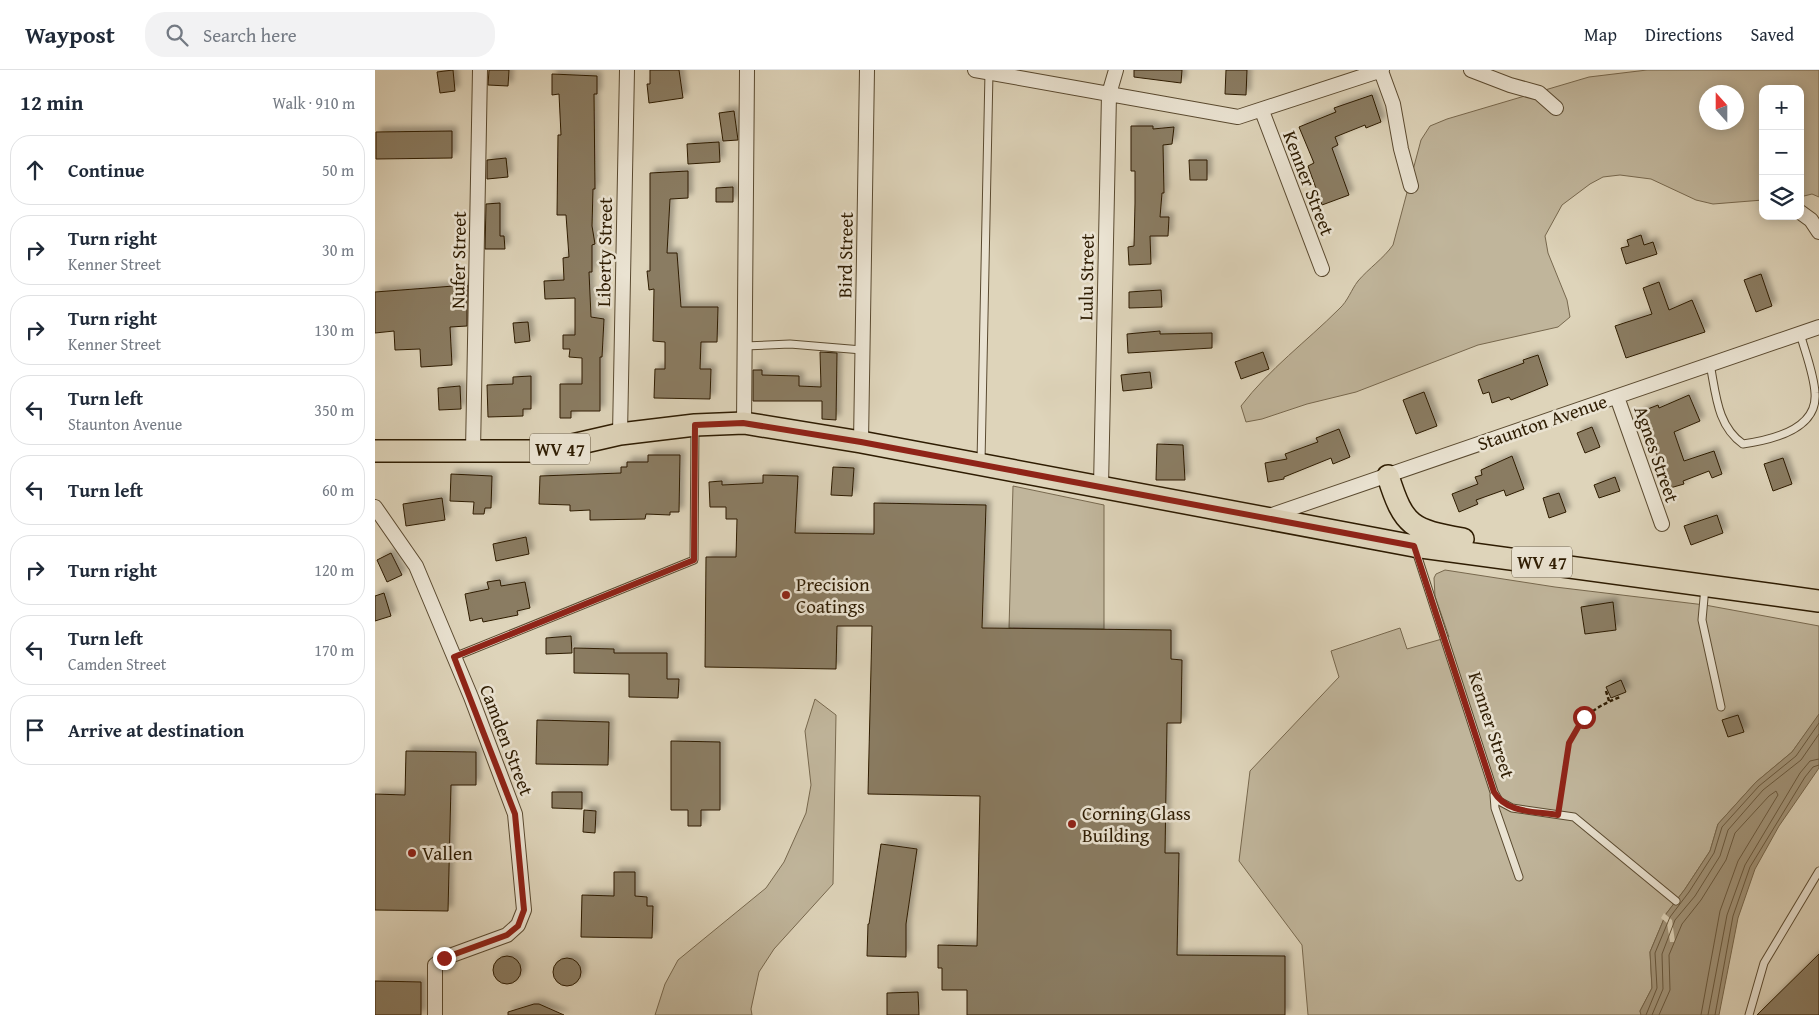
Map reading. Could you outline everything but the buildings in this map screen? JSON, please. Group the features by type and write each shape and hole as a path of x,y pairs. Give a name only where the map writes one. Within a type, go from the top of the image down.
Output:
{"main road":[{"name":"Staunton Avenue","path":"375,451 547,451 620,434 695,425 743,423 861,442 1414,546 1705,584 1819,601"},
{"path":"1388,476 1397,503 1410,523 1422,530 1527,550 1564,565"},
{"path":"1386,540 1397,503"}],"street":[{"name":"Nufer Street","path":"473,452 480,70"},
{"name":"Liberty Street","path":"620,434 627,70"},
{"path":"743,423 747,70"},
{"name":"Bird Street","path":"861,442 867,70"},
{"name":"Lulu Street","path":"1101,486 1109,94 1116,70"},
{"path":"982,71 1239,117 1382,70 1393,104 1401,149 1411,186"},
{"path":"1471,70 1510,85 1539,93 1556,108"},
{"name":"Kenner Street","path":"1262,110 1322,269"},
{"path":"1804,215 1811,220 1819,232"},
{"name":"Staunton Avenue","path":"1265,517 1819,326"},
{"name":"Agnes Street","path":"1617,396 1662,524"},
{"name":"Camden Street","path":"375,507 416,566 454,657 515,814 524,910 518,926 507,935 444,958 435,965 435,1015"}],"lane":[{"path":"981,464 982,71"},
{"path":"1711,364 1722,421 1733,436 1743,444 1764,441 1790,431 1806,420 1813,410 1815,394 1800,333"},
{"path":"744,346 790,344 862,350"},
{"path":"454,657 694,560 695,425"},
{"name":"Kenner Street","path":"1414,546 1494,792 1505,805 1574,817 1676,901"},
{"path":"1705,584 1702,620 1721,707"},
{"path":"1494,792 1495,808 1519,877"},
{"path":"1749,1015 1764,963 1819,871"}],"path":[{"path":"1606,692 1609,701"},
{"path":"1558,815 1569,743 1573,732 1584,717 1609,701 1621,697"}],"shaded area":[{"path":"1647,70 1819,70 1819,197 1812,194 1804,196 1804,85 1759,85 1759,200 1713,204 1696,200 1651,179 1620,175 1603,177 1590,184 1562,205 1545,236 1548,253 1567,300 1570,317 1558,327 1478,345 1356,392 1246,422 1241,406 1252,392 1342,306 1358,281 1393,245 1421,140 1430,126 1447,119 1589,77"},
{"path":"1013,486 1104,505 1104,629 1009,628"},
{"path":"1445,570 1555,587 1705,605 1819,626 1819,715 1792,752 1756,782 1718,824 1710,851 1666,914 1650,952 1652,988 1640,1011 1641,1015 1308,1015 1302,945 1239,861 1250,771 1339,677 1331,651 1400,628 1407,649 1449,637 1435,596 1434,578 1436,574"},
{"path":"815,699 836,715 833,884 774,949 759,972 751,1009 752,1015 655,1015 665,984 678,960 766,888 784,862 806,813 811,785 805,731"}],"water":[{"path":"1819,714 1819,768 1779,826 1755,869 1738,918 1719,1015 1641,1015 1640,1011 1652,988 1650,952 1666,914 1710,851 1718,824 1756,782 1792,752"}],"pier":[{"path":"1664,913 1672,920 1675,942 1670,942 1667,923 1661,918"}],"place":[{"name":"Precision Coatings","path":"786,595"},
{"name":"Corning Glass Building","path":"1072,824"},
{"name":"Vallen","path":"412,853"}],"route":[{"path":"444,958 507,935 518,926 524,910 515,814 454,657 694,560 695,425 743,423 861,442 1414,546 1494,792 1499,801 1512,808 1558,815 1569,743 1573,732 1584,717"}]}
